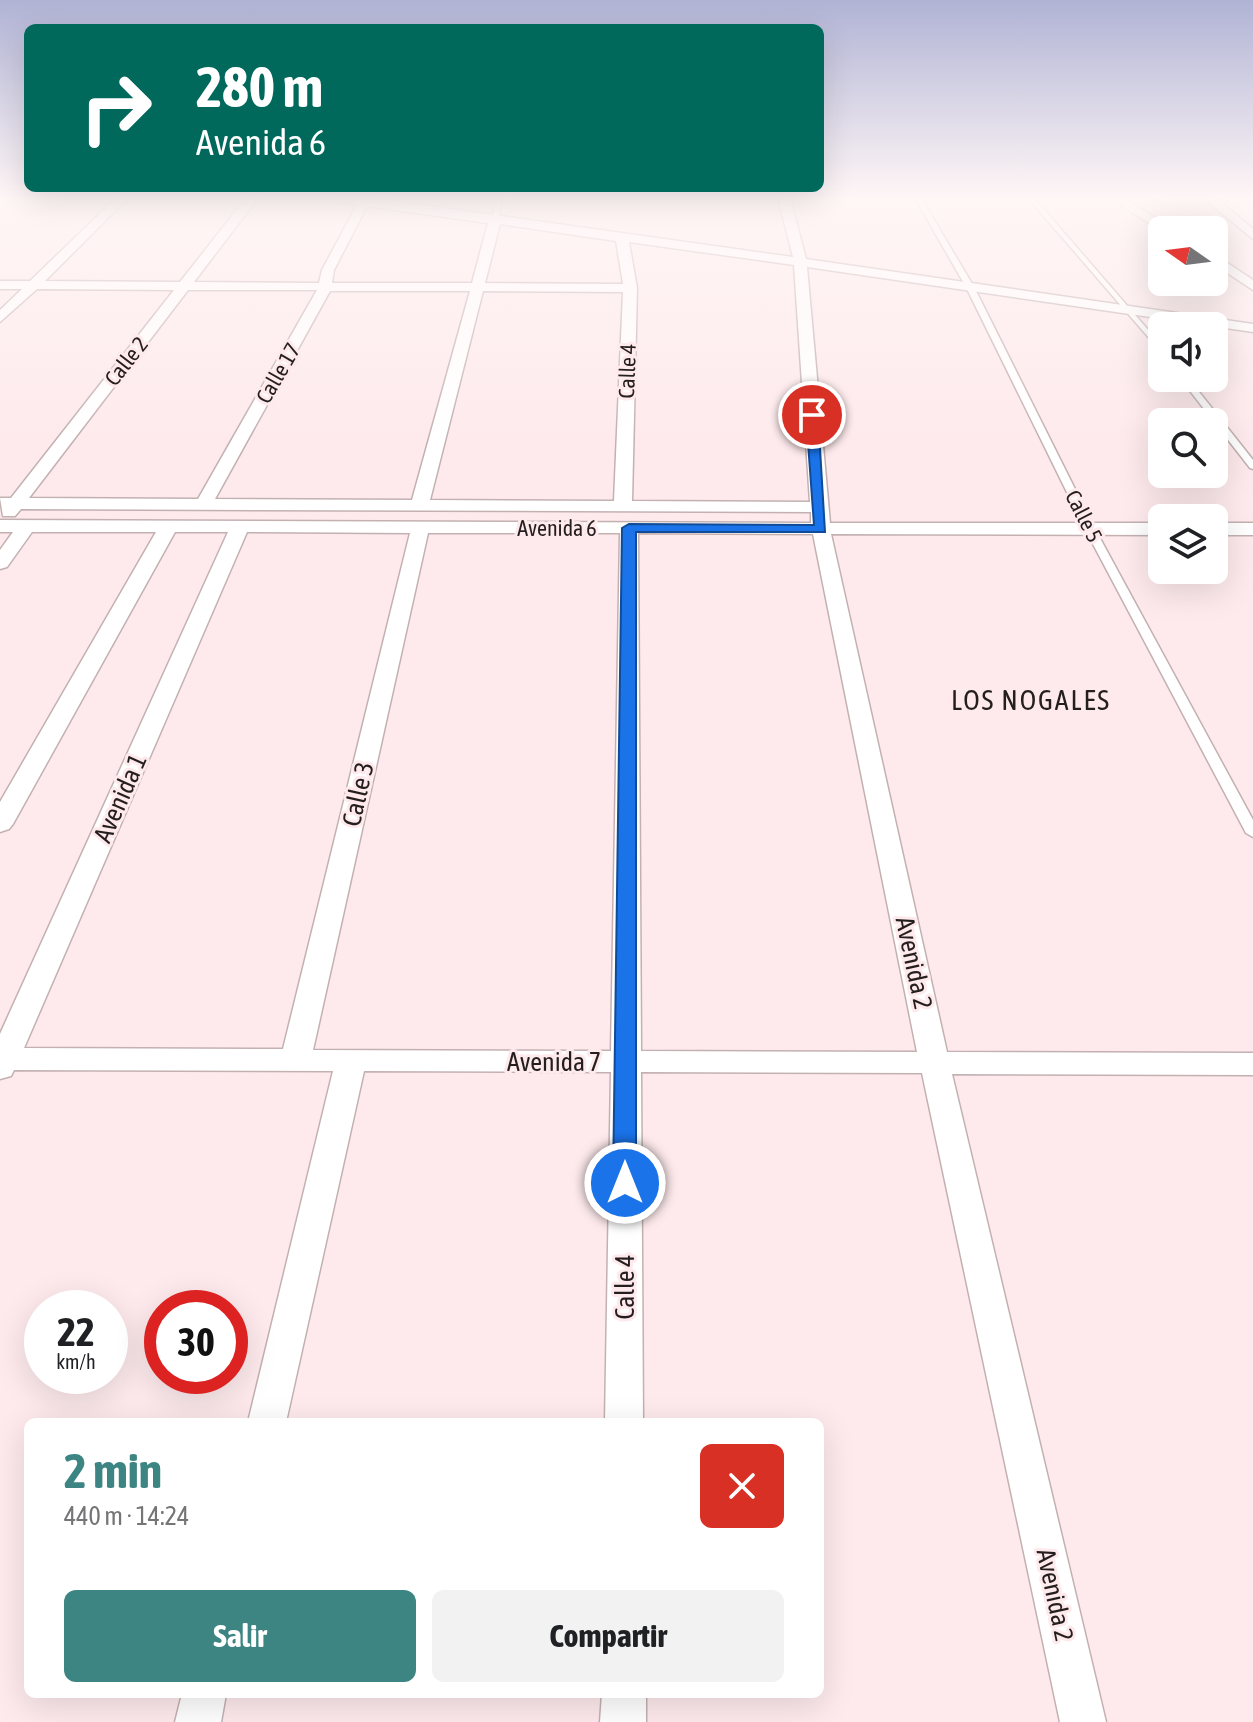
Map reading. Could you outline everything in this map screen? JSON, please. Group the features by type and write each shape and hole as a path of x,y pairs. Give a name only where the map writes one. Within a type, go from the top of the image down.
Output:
{"street":[{"path":"0,318 41,278"},
{"name":"Calle 2","path":"0,525 8,503 191,278"},
{"name":"Calle 17","path":"204,503 322,296 326,278"},
{"name":"Calle 3","path":"295,1061 420,516 482,278"},
{"name":"Calle 4","path":"624,1418 628,278"},
{"name":"Avenida 2","path":"801,278 820,518 935,1065 1083,1722"},
{"path":"911,278 1253,328"},
{"path":"0,285 630,288"},
{"name":"Avenida 6","path":"8,503 204,503 420,516 820,518 1148,529"},
{"name":"Avenida 6","path":"0,525 240,527 420,516"},
{"path":"0,563 27,526"},
{"path":"0,824 168,527"},
{"name":"Avenida 1","path":"1,1062 240,527"},
{"path":"1228,529 1253,529"},
{"path":"268,1418 351,1061"},
{"name":"Avenida 7","path":"1,1062 1253,1064"},
{"path":"198,1722 203,1698"},
{"path":"623,1722 624,1698"}],"lane":[{"name":"Calle 5","path":"965,278 1090,529 1253,833"},
{"path":"1102,278 1148,333"},
{"path":"1195,392 1253,466"}],"district":[{"name":"LOS NOGALES","path":"1031,700"}],"route":[{"path":"625,1183 629,528 821,529 812,415"}]}
